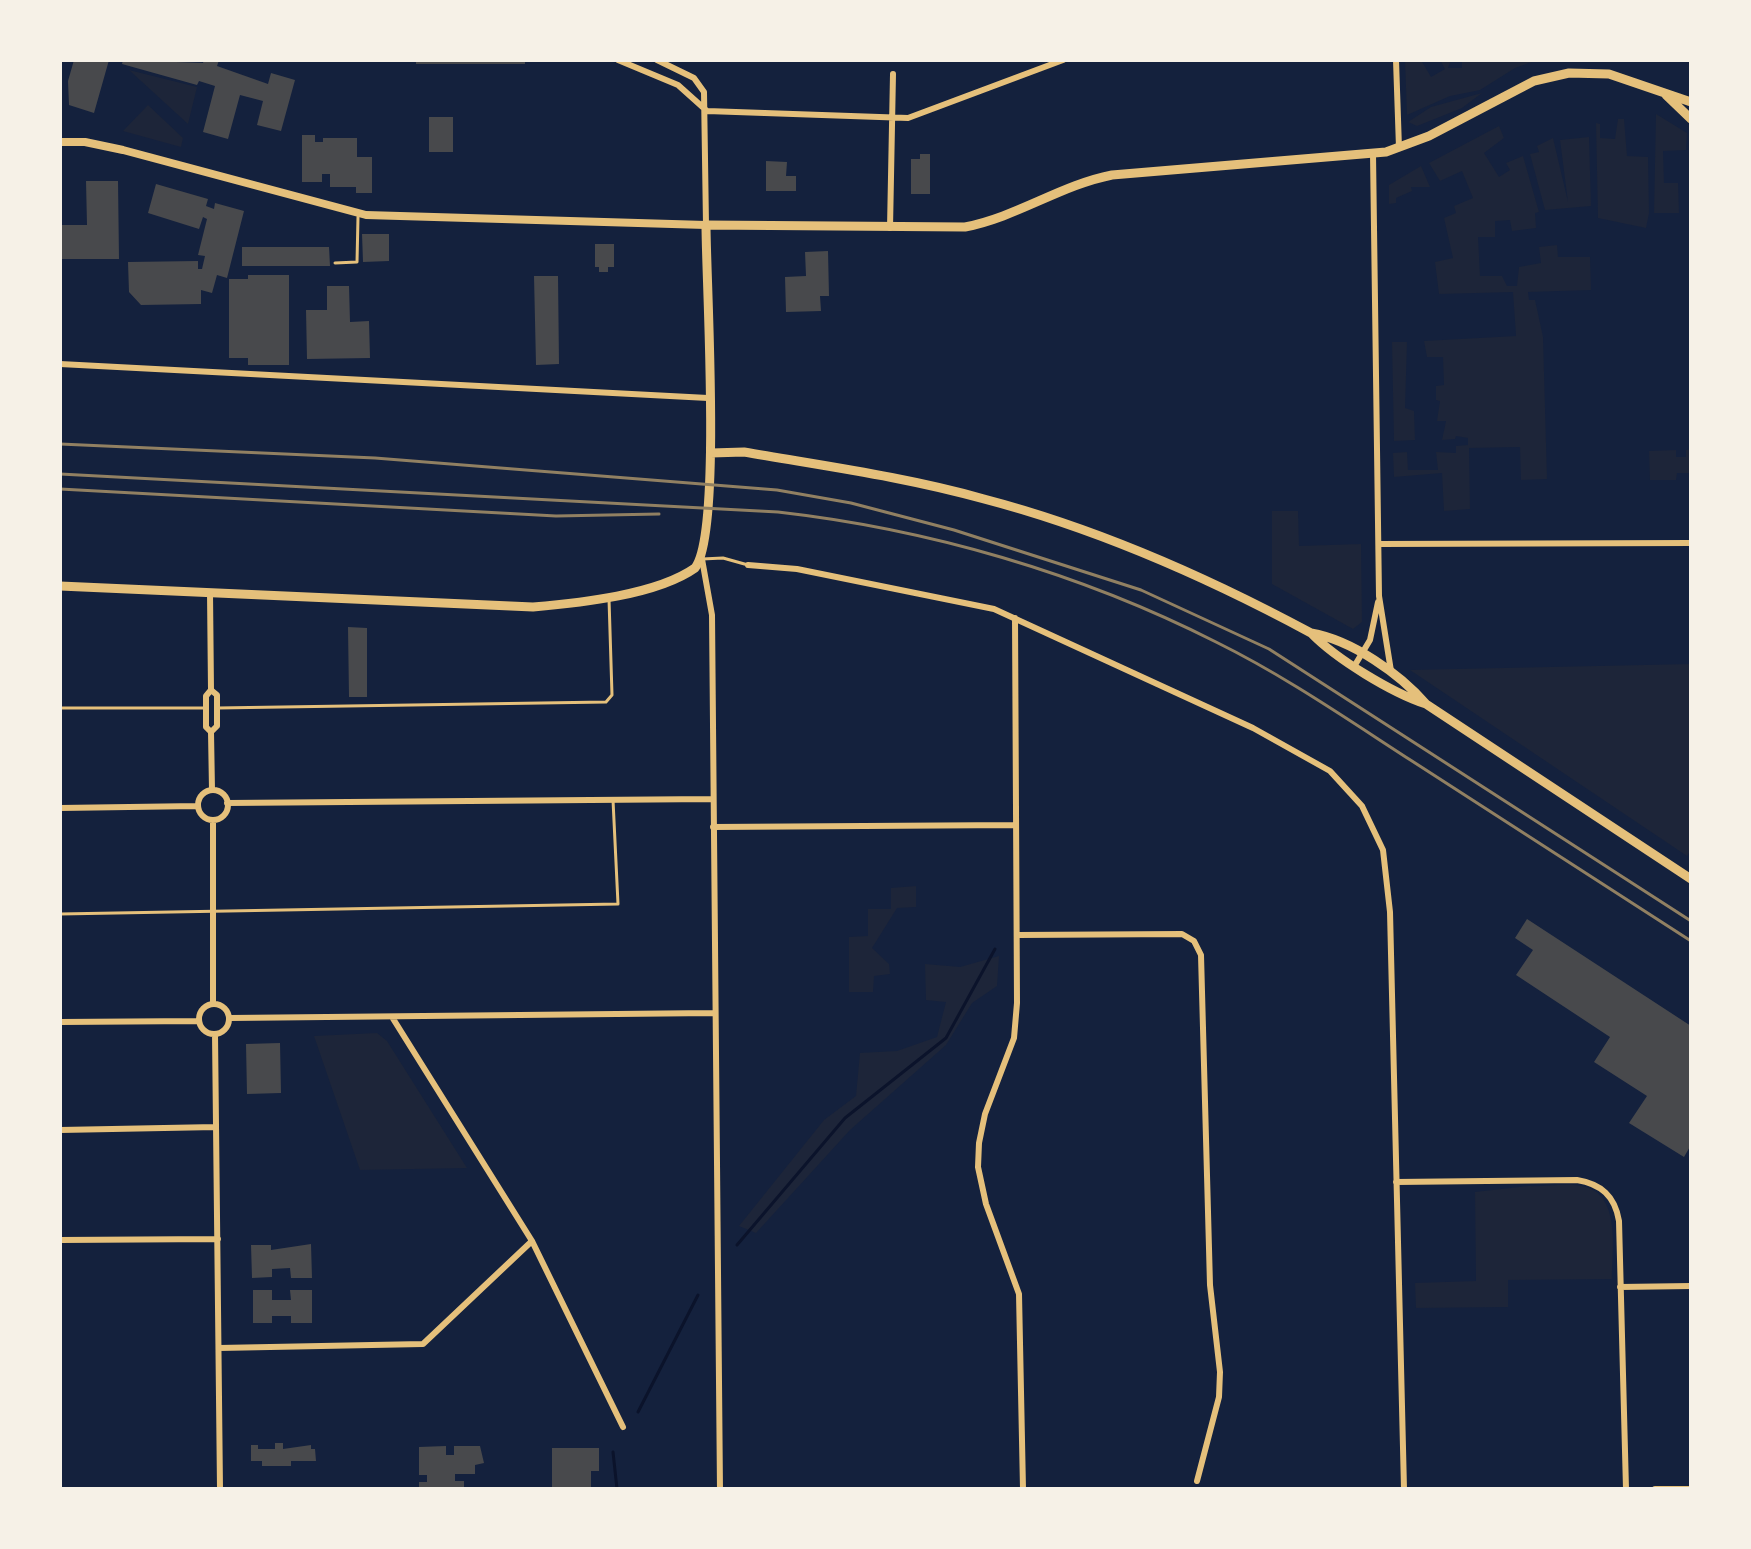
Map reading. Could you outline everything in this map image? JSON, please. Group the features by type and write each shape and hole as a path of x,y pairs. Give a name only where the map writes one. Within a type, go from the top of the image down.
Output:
{"main road":[{"path":"60,142 85,142 123,150 359,214 890,228 976,225 1070,187 1112,175 1373,154 1399,148 1534,81 1556,74 1609,74 1688,100"},
{"path":"1666,95 1691,119"},
{"path":"60,586 533,607 608,596 680,576 695,568 702,559 705,540 711,453 706,225"},
{"path":"711,453 741,452 841,468 997,502 1166,562 1311,633 1330,636 1412,687 1426,704"},
{"path":"1311,633 1323,646 1406,698 1426,704 1691,879"}],"street":[{"path":"618,60 678,85 707,111 908,118 1063,60"},
{"path":"657,60 694,78 704,92 707,111 706,225"},
{"path":"1396,60 1399,148"},
{"path":"890,228 893,74"},
{"path":"1373,154 1379,596 1385,649 1392,674"},
{"path":"60,364 708,398"},
{"path":"1380,544 1691,543"},
{"path":"702,559 712,615 713,1013 720,1489"},
{"path":"748,565 797,569 966,600 1015,618 1203,702 1330,771 1362,806 1383,850 1390,912 1404,1489"},
{"path":"210,593 211,690 206,696 206,727 211,732 212,790"},
{"path":"1355,665 1374,628 1379,596"},
{"path":"1015,618 1018,935 1014,1038 985,1114 978,1167 986,1204 1019,1294 1023,1489"},
{"path":"211,690 217,695 217,726 211,732"},
{"path":"212,790 221,792 227,803 223,816 213,820 202,815 198,806 203,793 212,790"},
{"path":"227,803 712,799"},
{"path":"60,808 198,806"},
{"path":"213,820 213,1004"},
{"path":"713,827 1015,825"},
{"path":"1018,935 1182,934 1194,941 1201,955 1210,1285 1220,1372 1219,1397 1197,1481"},
{"path":"215,1034 203,1029 199,1021 204,1008 213,1004 222,1006 230,1018"},
{"path":"230,1018 713,1013"},
{"path":"392,1017 532,1241 623,1427"},
{"path":"215,1034 227,1027 230,1018"},
{"path":"60,1022 199,1021"},
{"path":"215,1034 220,1489"},
{"path":"60,1130 216,1127"},
{"path":"1396,1182 1577,1180 1590,1182 1609,1194 1617,1208 1626,1489"},
{"path":"60,1240 218,1239"},
{"path":"219,1348 423,1344 532,1241"},
{"path":"1620,1287 1691,1286"},
{"path":"1655,1489 1691,1489"}],"lane":[{"path":"335,263 357,262 359,214"},
{"path":"702,559 723,558 748,565"},
{"path":"217,708 606,702 612,695 608,596"},
{"path":"60,708 206,708"},
{"path":"60,914 618,904 613,800"}],"shaded area":[{"path":"1405,60 1421,60 1431,77 1445,69 1440,60 1451,60 1448,68 1462,68 1462,60 1537,60 1515,68 1480,90 1450,96 1407,115"},
{"path":"129,70 197,87 188,124"},
{"path":"1482,93 1462,108 1417,126 1408,122 1431,107"},
{"path":"148,105 183,138 181,147 123,131"},
{"path":"1656,114 1687,133 1686,150 1663,151 1664,183 1678,183 1679,213 1654,213"},
{"path":"1618,119 1624,119 1627,156 1648,157 1649,213 1646,228 1598,218 1596,123 1600,124 1600,138 1615,139"},
{"path":"1499,126 1504,138 1484,153 1499,177 1510,170 1506,163 1523,156 1539,212 1535,213 1536,228 1512,231 1510,220 1495,221 1495,237 1478,237 1480,276 1502,276 1507,286 1517,286 1519,267 1541,263 1539,247 1557,245 1558,257 1590,257 1591,290 1528,292 1529,300 1535,300 1543,337 1547,479 1521,480 1520,447 1469,448 1470,509 1444,511 1442,473 1394,477 1393,453 1407,452 1408,470 1438,470 1436,452 1456,453 1456,446 1468,445 1468,438 1456,436 1455,439 1442,440 1446,421 1437,421 1440,401 1436,400 1436,386 1444,385 1443,357 1427,357 1424,341 1516,336 1513,292 1439,294 1435,262 1453,258 1444,218 1456,213 1454,206 1473,198 1462,171 1440,181 1429,163"},
{"path":"1589,137 1591,206 1545,210 1530,154 1539,152 1537,146 1553,138 1568,202 1560,140"},
{"path":"1421,166 1430,187 1411,187 1412,191 1396,198 1396,203 1389,204 1389,185"},
{"path":"1392,342 1407,342 1405,408 1414,411 1415,440 1394,441"},
{"path":"1691,449 1691,473 1677,473 1676,480 1650,480 1649,451 1676,450 1676,457 1686,457 1686,450"},
{"path":"1272,511 1298,511 1299,546 1361,544 1362,622 1353,629 1272,584"},
{"path":"1691,664 1691,850 1687,856 1410,670"},
{"path":"916,886 916,907 897,908 872,948 889,964 890,974 874,976 873,992 849,992 849,937 868,936 868,909 891,909 891,888"},
{"path":"999,956 997,986 972,1003 946,1045 850,1130 756,1233 739,1226 824,1120 856,1096 860,1053 897,1051 937,1037 946,1002 926,1000 925,964 960,967"},
{"path":"377,1033 387,1041 467,1168 360,1170 314,1036"},
{"path":"1528,1186 1579,1186 1597,1193 1610,1213 1612,1279 1508,1280 1508,1307 1416,1308 1415,1283 1476,1281 1475,1192"}],"building":[{"path":"74,60 109,60 94,113 69,105 68,81"},
{"path":"123,60 203,63 204,60 219,60 217,66 268,84 271,73 295,80 281,131 257,125 263,101 240,95 228,139 203,132 215,86 199,81 197,85 122,64"},
{"path":"416,60 525,60 525,64 416,64"},
{"path":"429,117 453,117 453,152 429,152"},
{"path":"302,135 315,135 315,142 323,142 323,138 357,138 357,157 372,157 372,193 356,193 356,187 330,187 330,174 322,174 322,182 302,182"},
{"path":"920,154 930,154 930,194 911,194 911,159 920,159"},
{"path":"766,161 787,162 786,176 796,176 796,191 766,191"},
{"path":"86,181 118,181 119,259 60,259 60,225 87,225"},
{"path":"156,184 208,199 206,206 214,209 215,203 244,211 227,278 217,275 212,293 201,290 201,304 141,305 129,292 128,262 198,261 198,269 202,269 205,256 198,255 207,219 203,217 199,229 148,213"},
{"path":"362,234 389,234 389,261 363,262"},
{"path":"595,244 614,244 614,267 608,267 608,272 599,272 599,267 595,267"},
{"path":"242,247 329,247 330,266 242,266"},
{"path":"828,251 829,296 820,296 821,311 786,312 785,277 806,276 805,252"},
{"path":"248,275 289,275 289,365 248,365 248,358 229,358 229,279 248,279"},
{"path":"534,276 558,276 559,364 536,365"},
{"path":"327,286 349,286 350,322 369,321 370,358 307,359 306,310 327,310"},
{"path":"348,627 367,628 367,697 349,697"},
{"path":"1527,919 1691,1026 1691,1145 1684,1157 1629,1123 1647,1096 1594,1062 1610,1037 1516,975 1533,950 1515,938"},
{"path":"280,1043 281,1093 247,1094 246,1044"},
{"path":"311,1244 312,1278 291,1278 290,1268 272,1269 272,1277 252,1278 251,1245 271,1245 271,1250"},
{"path":"253,1290 272,1290 272,1300 291,1300 290,1290 312,1290 312,1323 291,1323 291,1316 272,1316 272,1323 253,1323"},
{"path":"275,1443 283,1443 283,1449 311,1445 311,1449 315,1449 316,1461 291,1461 291,1466 262,1466 262,1461 251,1461 251,1445 258,1445 258,1449 275,1449"},
{"path":"446,1446 446,1455 454,1455 454,1446 480,1446 484,1463 475,1465 475,1474 455,1474 455,1481 464,1481 464,1489 419,1489 419,1482 427,1482 427,1475 419,1475 419,1447"},
{"path":"552,1448 599,1448 599,1471 591,1471 591,1489 552,1489"}],"waterway":[{"path":"737,1245 845,1118 946,1038 995,949"},
{"path":"638,1412 698,1295"},
{"path":"613,1452 617,1489"}],"railway":[{"path":"60,444 375,458 777,490 851,503 954,530 1141,590 1269,649 1691,921"},
{"path":"60,474 778,512 947,542 1057,575 1111,595 1164,617 1267,669 1691,941"},
{"path":"60,489 556,516 659,514"}]}
